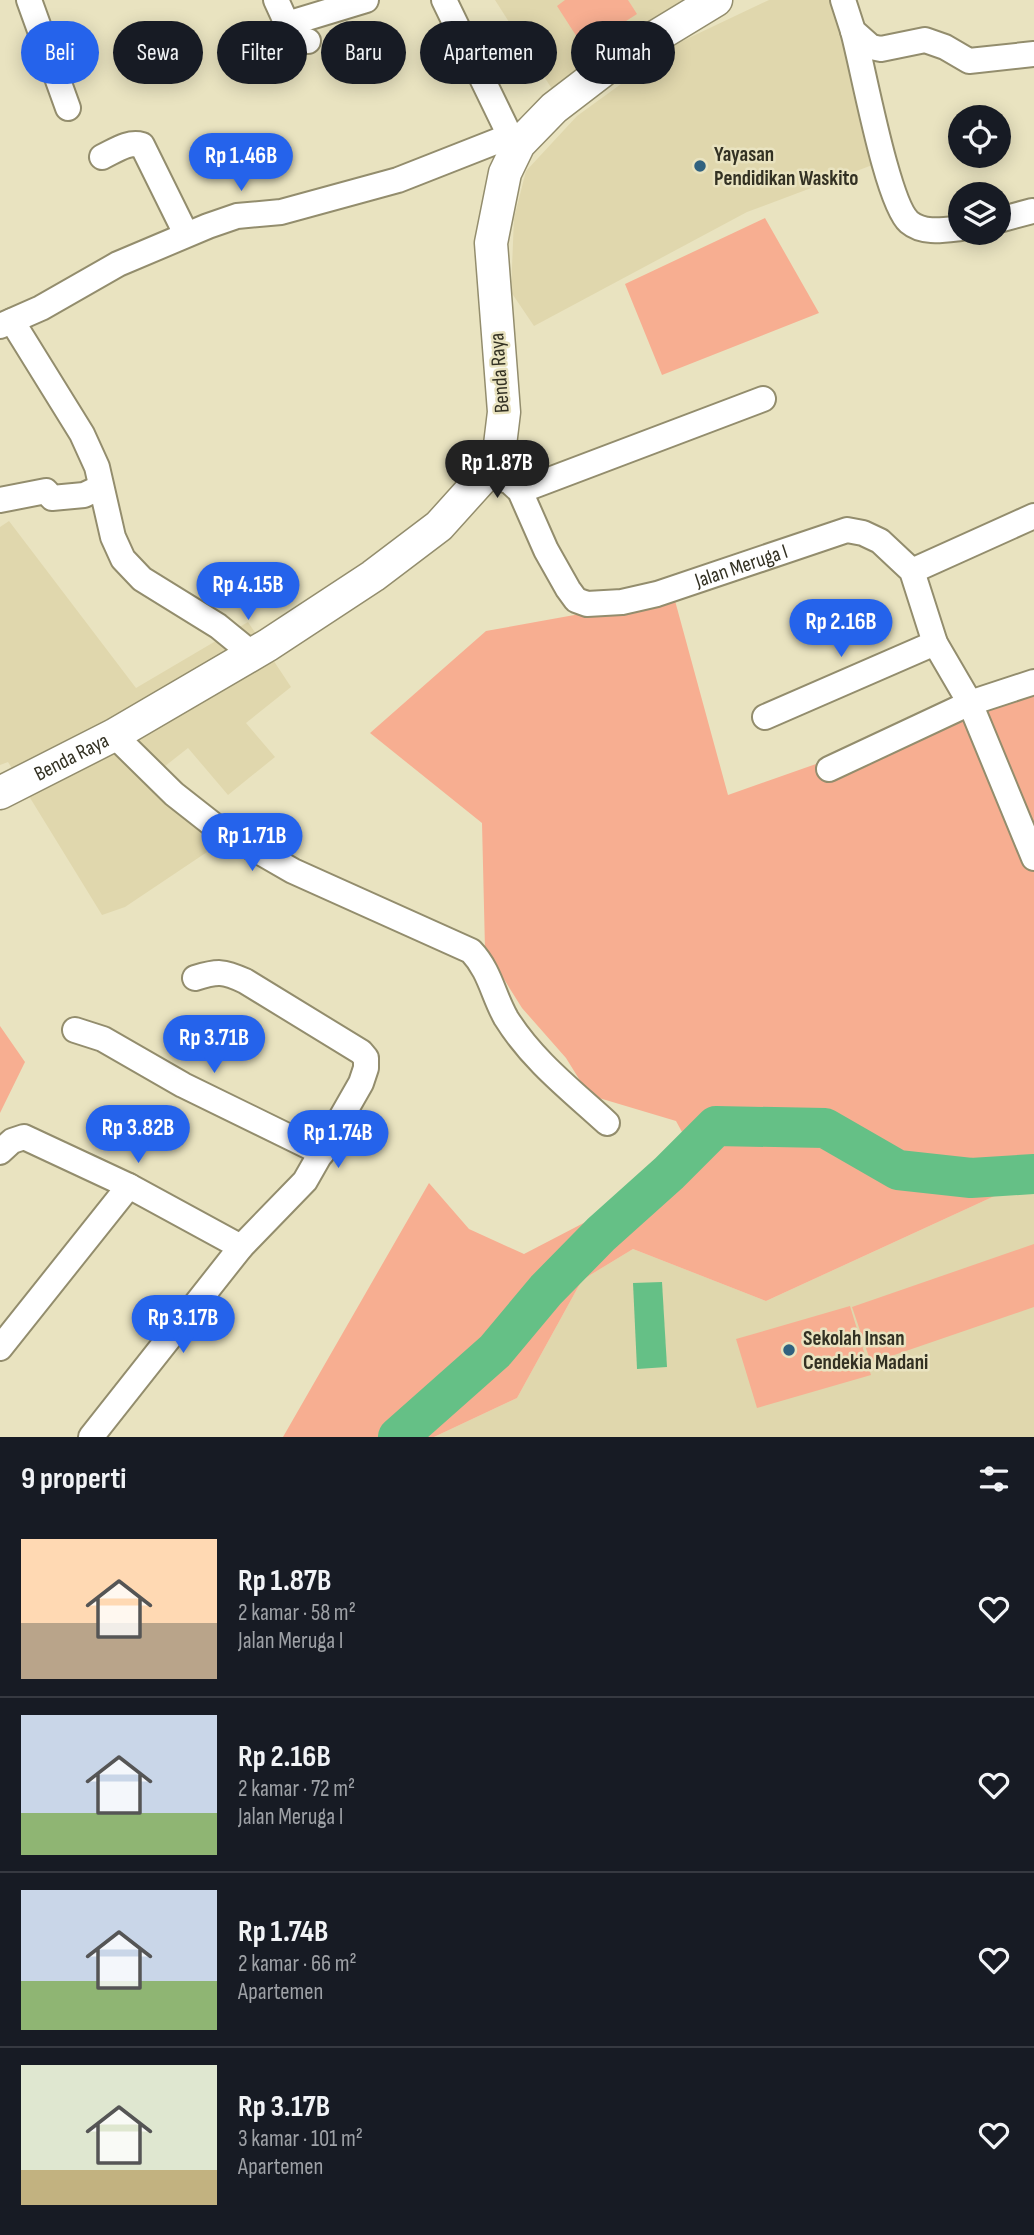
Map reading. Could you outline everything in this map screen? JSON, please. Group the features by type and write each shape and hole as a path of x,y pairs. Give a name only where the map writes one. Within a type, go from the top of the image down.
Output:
{"street":[{"path":"29,0 68,108"},
{"path":"276,0 286,21"},
{"path":"297,21 366,0"},
{"path":"251,653 218,626 142,579 123,559 113,537 97,467 82,434 6,324 118,264 186,234 237,216 281,212 398,180 515,140 444,0"},
{"name":"Benda Raya","path":"0,793 114,734 327,608 439,526 485,475 500,444 504,412 491,243 505,173 515,140 614,62 716,0"},
{"path":"843,0 886,169 899,209 909,222 925,230 948,229"},
{"path":"853,31 871,47 881,49 925,40 945,47 969,61 1034,54"},
{"path":"102,157 126,145 142,145 186,234"},
{"path":"1011,217 1032,211"},
{"path":"485,475 509,481 520,492 762,399"},
{"path":"0,500 46,491 52,498 84,495 101,487"},
{"name":"Jalan Meruga I","path":"520,492 546,550 568,589 576,600 587,604 622,603 657,594 846,530 863,533 880,541 912,571 935,643 970,703 1034,858"},
{"path":"912,571 1034,516"},
{"path":"765,717 935,643"},
{"path":"829,769 970,703 1034,682"},
{"path":"114,734 174,794 216,827 293,871 471,951 488,974 505,1015 523,1043 542,1065 607,1123"},
{"path":"91,1437 241,1247 298,1188 361,1083 366,1068 366,1058 361,1052 230,974 216,971 195,978"},
{"path":"75,1030 103,1039 183,1085 321,1153"},
{"path":"0,1152 12,1141 24,1137 129,1186 241,1247"},
{"path":"0,1348 129,1186"}],"shaded area":[{"path":"495,0 697,0 663,21 571,21 571,77 552,89 549,84 557,84 557,21 508,21"},
{"path":"565,0 628,0 637,14 626,21 571,21 571,28 557,6"},
{"name":"Yayasan Pendidikan Waskito","path":"769,0 838,0 883,161 747,212 534,326 511,292 514,218 526,171 577,116 621,84 675,84 676,44"},
{"path":"765,218 819,313 662,375 625,284"},
{"path":"9,521 136,688 248,622 291,687 246,723 275,757 228,795 188,748 150,778 219,844 125,907 102,915 8,762 0,765 0,527"},
{"path":"674,597 728,795 816,764 1034,675 1034,1178 766,1301 633,1249 582,1280 517,1398 434,1437 283,1437 429,1183 469,1229 524,1254 699,1163 676,1121 589,1095 566,1058 522,1008 485,949 482,823 370,733 486,631"},
{"path":"0,1026 25,1062 0,1113"},
{"name":"Sekolah Insan Cendekia Madani","path":"1034,1178 1034,1437 434,1437 517,1398 582,1280 633,1249 766,1301"},
{"path":"1034,1244 1034,1307 871,1363 852,1307"},
{"path":"662,1282 667,1367 637,1369 633,1283"},
{"path":"850,1306 871,1375 757,1408 736,1339"}],"waterway":[{"path":"398,1437 495,1351 546,1290 601,1234 716,1126 825,1128 898,1170 971,1178 1034,1174"}],"place":[{"name":"Yayasan Pendidikan Waskito","path":"700,166"},
{"name":"Sekolah Insan Cendekia Madani","path":"789,1350"}]}
